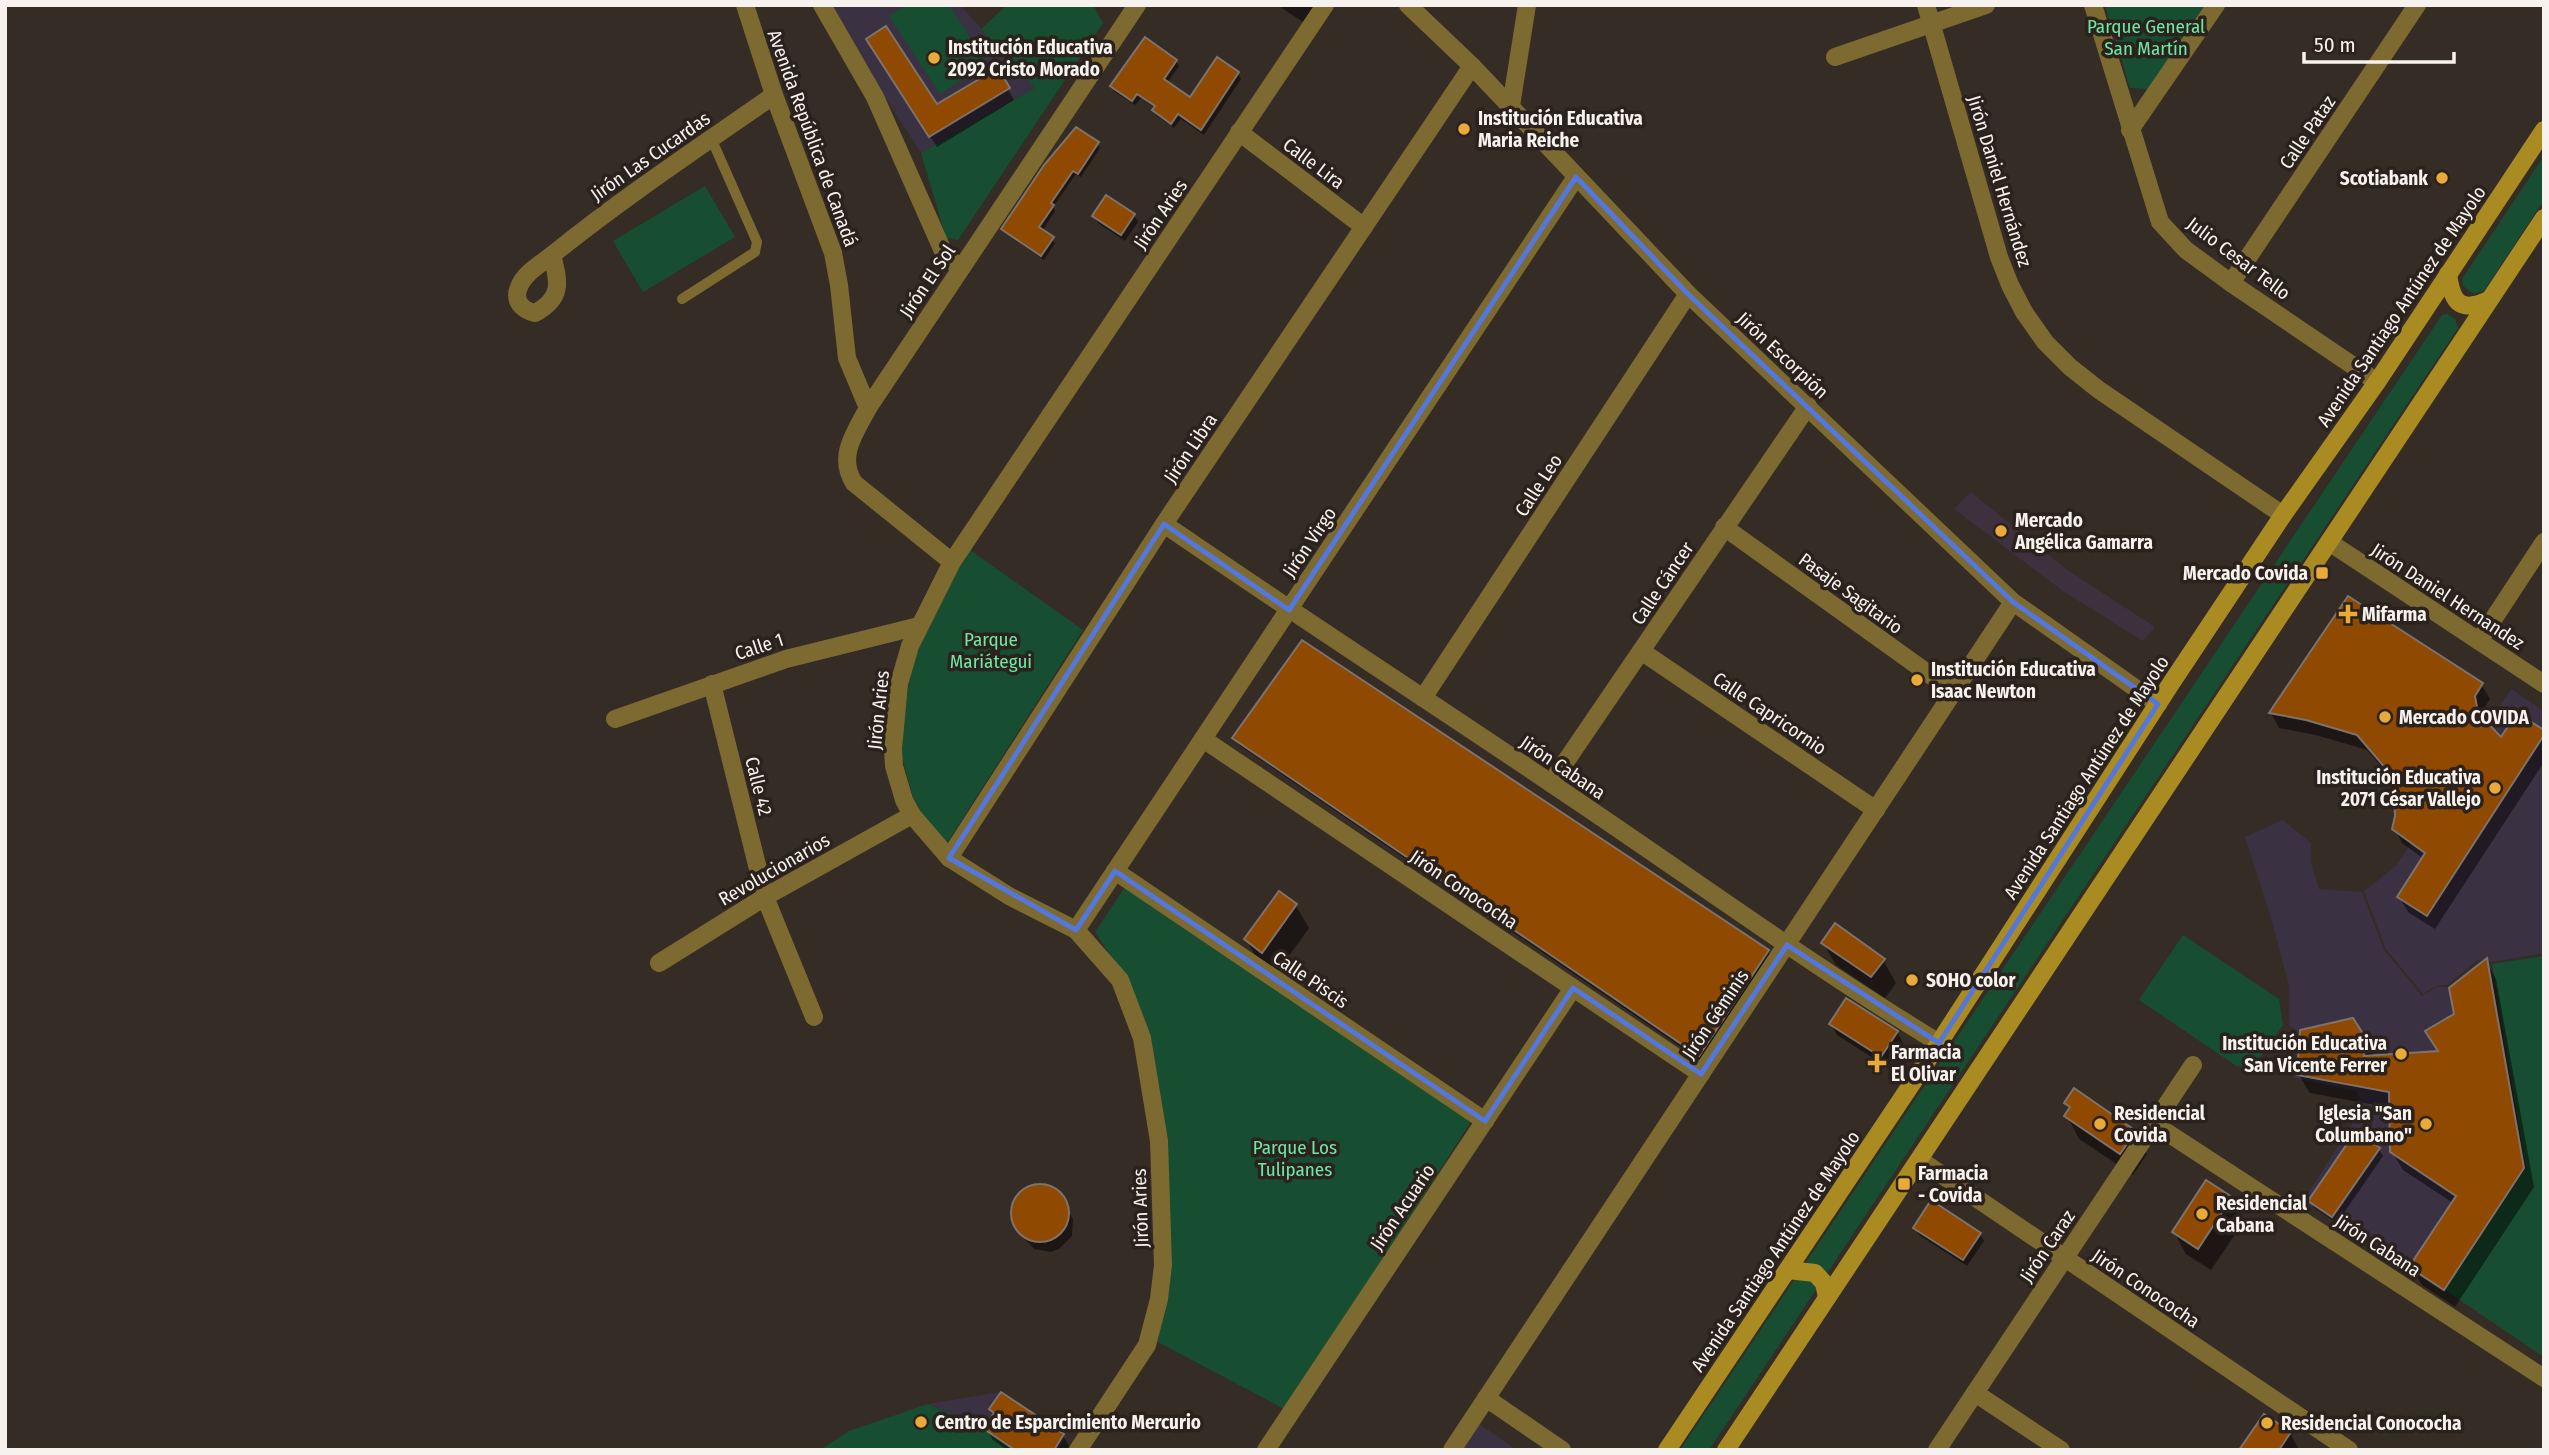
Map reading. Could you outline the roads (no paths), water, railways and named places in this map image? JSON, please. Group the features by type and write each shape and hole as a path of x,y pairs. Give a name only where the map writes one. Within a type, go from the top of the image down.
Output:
{"main road":[{"name":"Avenida Santiago Antúnez de Mayolo","path":"1667,1450 1939,1043 2283,515 2377,382 2544,130"},
{"path":"1726,1450 2544,218"},
{"path":"2448,274 2450,292 2459,303 2473,307 2489,300"},
{"path":"2427,306 2444,303 2457,305 2465,316 2468,332"},
{"path":"1803,1246 1808,1260 1817,1269 1829,1274 1843,1273"},
{"path":"1788,1270 1815,1273 1824,1283 1827,1297"}],"street":[{"name":"Avenida República de Canadá","path":"745,5 774,95 833,253 848,358 868,408"},
{"path":"821,5 875,97 946,257 962,267"},
{"name":"Jirón El Sol","path":"952,562 860,488 851,477 846,457 848,446 868,408 1137,5"},
{"name":"Jirón Aries","path":"1078,1450 1147,1345 1159,1299 1163,1265 1159,1141 1142,1038 1120,980 1076,930 1009,897 949,858 912,815 898,781 893,748 896,703 903,666 919,626 952,562 1325,5"},
{"name":"Jirón Escorpión","path":"1408,5 1511,106 1688,295 2013,602 2158,704"},
{"path":"1511,106 1527,5"},
{"name":"Jirón Daniel Hernández","path":"1926,5 1998,257 2024,312 2045,342 2099,390 2283,515"},
{"path":"1835,57 1986,5"},
{"name":"Julio Cesar Tello","path":"2093,5 2160,222 2186,250 2377,382"},
{"path":"2130,130 2216,5"},
{"name":"Calle Pataz","path":"2231,283 2417,5"},
{"name":"Jirón Libra","path":"949,858 1164,524 1472,66"},
{"name":"Jirón Las Cucardas","path":"552,255 600,217 774,95"},
{"name":"Calle Lira","path":"1239,132 1363,227"},
{"name":"Jirón Virgo","path":"1076,930 1576,177"},
{"name":"Calle Leo","path":"1423,698 1688,295"},
{"name":"Calle Cáncer","path":"1551,783 1808,406"},
{"name":"Jirón Cabana","path":"1164,524 1787,945 1939,1043"},
{"name":"Pasaje Sagitario","path":"1724,527 1954,692"},
{"name":"Jirón Daniel Hernandez","path":"2329,542 2544,684"},
{"path":"2479,640 2544,542"},
{"name":"Jirón Géminis","path":"1452,1450 2013,602"},
{"name":"Calle 1","path":"615,719 802,654 919,626"},
{"name":"Calle Capricornio","path":"1642,651 1876,810"},
{"name":"Calle 42","path":"712,684 765,897 814,1017"},
{"name":"Jirón Conococha","path":"1203,739 1701,1074"},
{"name":"Revolucionarios","path":"659,963 765,897 912,815"},
{"name":"Calle Piscis","path":"1115,871 1485,1121"},
{"name":"Jirón Acuario","path":"1266,1450 1573,988"},
{"name":"Jirón Caraz","path":"1937,1450 2193,1065"},
{"name":"Jirón Cabana","path":"2154,1124 2544,1378"},
{"name":"Jirón Conococha","path":"1920,1160 2349,1450"},
{"path":"1975,1393 2061,1450"},
{"path":"1486,1398 1562,1450"}],"lane":[{"path":"682,299 755,252 757,242 712,138"}],"place":[{"name":"Institución Educativa 2092 Cristo Morado","path":"934,58"},
{"name":"Institución Educativa Maria Reiche","path":"1464,129"},
{"name":"Scotiabank","path":"2442,178"},
{"name":"Mercado Angélica Gamarra","path":"2001,531"},
{"name":"Mercado Covida","path":"2322,573"},
{"name":"Mifarma","path":"2348,614"},
{"name":"Institución Educativa Isaac Newton","path":"1917,680"},
{"name":"Mercado COVIDA","path":"2385,717"},
{"name":"Institución Educativa 2071 César Vallejo","path":"2495,788"},
{"name":"SOHO color","path":"1912,980"},
{"name":"Institución Educativa San Vicente Ferrer","path":"2401,1054"},
{"name":"Farmacia El Olivar","path":"1877,1063"},
{"name":"Residencial Covida","path":"2100,1124"},
{"name":"Iglesia \"San Columbano\"","path":"2426,1124"},
{"name":"Farmacia - Covida","path":"1904,1184"},
{"name":"Residencial Cabana","path":"2202,1214"},
{"name":"Centro de Esparcimiento Mercurio","path":"921,1422"},
{"name":"Residencial Conococha","path":"2267,1423"}],"park label":[{"name":"Parque General San Martín","path":"2146,37"},
{"name":"Parque Mariátegui","path":"991,650"},
{"name":"Parque Los Tulipanes","path":"1295,1158"}]}
